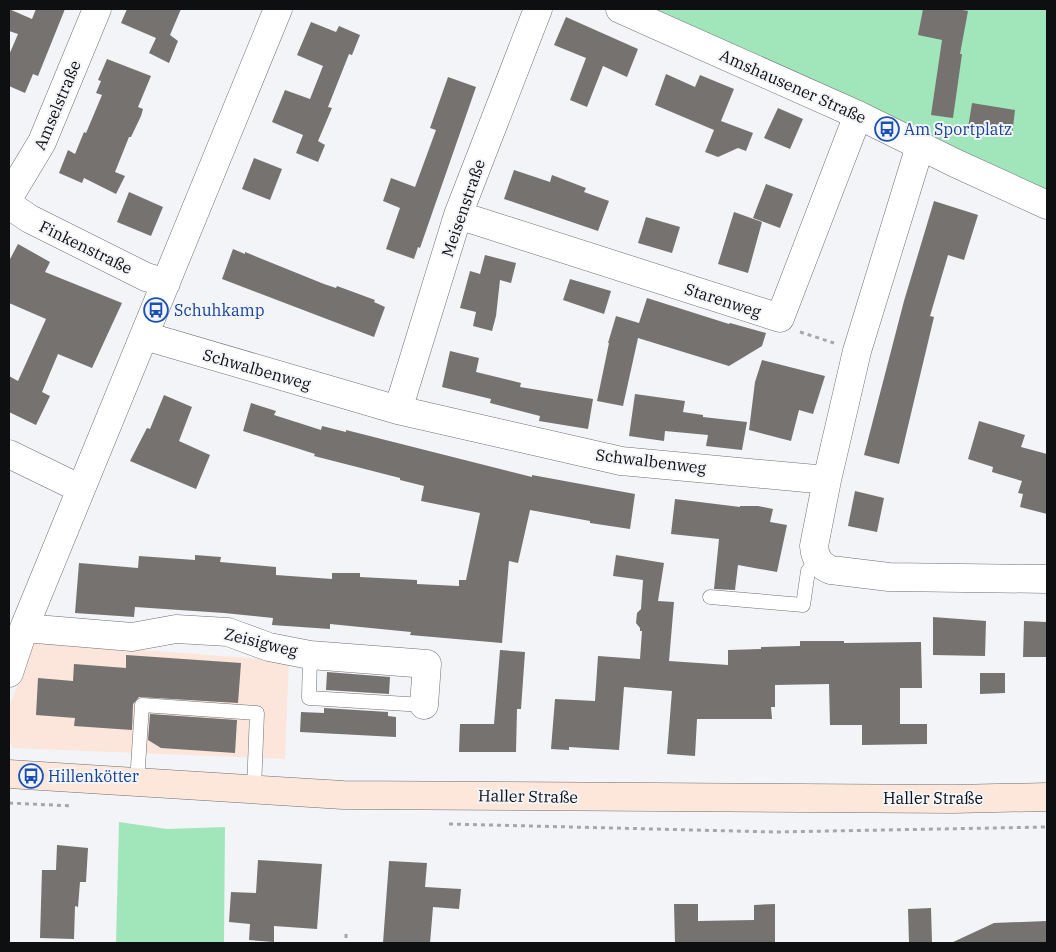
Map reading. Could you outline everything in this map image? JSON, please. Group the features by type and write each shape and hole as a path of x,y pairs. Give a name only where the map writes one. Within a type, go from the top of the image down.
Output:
{"main road":[{"name":"Haller Straße","path":"9,774 363,795 943,799 1047,797"}],"street":[{"name":"Amselstraße","path":"9,198 42,142 97,9"},
{"path":"9,672 24,628 278,9"},
{"name":"Meisenstraße","path":"398,410 458,215 538,9"},
{"name":"Amshausener Straße","path":"620,9 858,115 1047,205"},
{"name":"Starenweg","path":"458,215 780,318 858,115"},
{"path":"920,146 857,350 827,480 814,546 815,554 823,567 831,570 889,577 1047,580"},
{"name":"Finkenstraße","path":"9,205 30,219 146,276 166,283"},
{"name":"Schwalbenweg","path":"145,336 398,410 621,460 827,480"},
{"path":"9,454 82,488"},
{"name":"Zeisigweg","path":"24,628 132,636 176,629 228,632 269,647 310,655 427,664 424,705"}],"lane":[{"path":"710,597 803,605 808,571 818,560"},
{"path":"310,655 309,698 424,705"},
{"path":"137,782 142,705 257,713 254,789"}],"path":[{"path":"780,318 784,326 857,350"},
{"path":"346,934 346,943"}],"shaded area":[{"path":"34,642 289,661 285,759 13,748 9,739 9,707"}],"green space":[{"path":"654,9 1047,9 1047,194 846,95"},
{"path":"119,822 167,829 225,827 224,943 116,943"}],"building":[{"path":"9,9 32,19 36,9 65,9 38,76 33,74 25,93 9,86 9,55 18,34 9,31"},
{"path":"127,9 181,9 170,35 178,41 169,63 149,53 156,38 121,23"},
{"path":"923,9 957,9 968,11 960,54 962,54 953,118 931,115 942,40 918,35"},
{"path":"566,17 638,49 627,77 603,66 587,107 570,100 586,58 554,45"},
{"path":"311,22 336,32 339,26 360,35 352,55 349,54 328,107 332,108 318,141 325,145 318,162 296,153 303,135 272,122 285,90 310,99 323,66 297,55"},
{"path":"107,59 151,76 138,107 143,109 141,116 131,137 129,137 115,172 125,176 116,194 84,178 82,183 59,173 68,150 75,154 102,95 96,93 101,81 98,80"},
{"path":"666,74 695,87 700,75 734,89 721,121 753,133 746,151 738,148 718,157 705,152 714,130 655,105"},
{"path":"448,77 476,87 420,248 418,247 414,259 386,249 400,208 383,201 391,178 415,187 436,130 430,128"},
{"path":"972,103 1015,110 1012,136 968,128"},
{"path":"778,108 803,119 790,149 764,138"},
{"path":"254,158 282,169 270,200 242,189"},
{"path":"514,170 550,182 552,175 586,188 584,192 609,201 598,231 504,199"},
{"path":"766,184 793,194 780,228 753,218"},
{"path":"129,192 163,207 151,236 117,222"},
{"path":"934,201 978,215 964,260 948,255 930,316 934,317 899,464 864,455 904,301"},
{"path":"734,212 762,222 748,273 718,264"},
{"path":"646,217 680,227 672,253 638,243"},
{"path":"18,244 50,262 45,272 122,303 92,368 58,354 42,392 50,396 36,425 9,412 9,376 18,381 46,319 9,303 9,261"},
{"path":"233,249 245,254 245,252 324,284 336,288 337,286 375,300 374,302 385,307 374,337 222,279"},
{"path":"485,255 516,263 511,283 500,280 496,316 492,331 473,326 476,312 460,308 470,271 480,274"},
{"path":"570,279 611,291 604,314 563,300"},
{"path":"647,298 729,324 766,333 762,346 729,366 638,338 623,406 597,401 608,343 616,316 639,323"},
{"path":"450,351 479,358 476,372 521,383 520,387 593,399 588,429 539,421 540,416 490,403 491,399 442,387"},
{"path":"762,360 825,376 813,414 799,410 791,441 749,430 755,382"},
{"path":"635,394 685,401 683,412 703,415 703,417 747,422 742,450 706,446 708,435 665,431 664,441 629,436"},
{"path":"164,395 192,407 179,441 210,455 196,489 130,461 147,428 150,429"},
{"path":"251,403 276,411 274,415 321,430 322,426 346,432 346,430 532,477 532,475 635,494 630,529 590,523 590,521 530,510 518,563 509,561 502,643 410,635 411,632 330,624 330,629 272,625 273,618 224,613 135,607 134,617 75,613 79,563 138,568 139,556 195,560 195,555 221,557 220,562 276,567 276,575 332,579 332,573 360,573 360,577 417,580 417,584 459,586 459,580 466,580 480,513 421,501 424,486 314,456 315,454 243,431"},
{"path":"979,421 1025,435 1021,447 1047,454 1047,514 1020,507 1023,494 1018,493 1022,481 992,472 993,467 968,459"},
{"path":"855,491 884,498 877,532 848,526"},
{"path":"675,499 773,509 770,522 787,525 777,572 738,565 735,590 714,589 719,539 671,534"},
{"path":"616,555 664,563 658,601 674,602 669,661 728,665 728,650 800,646 800,641 844,641 844,643 921,642 922,688 900,688 900,724 927,724 927,744 862,745 862,725 830,725 829,684 775,685 775,707 771,707 772,719 697,719 695,756 667,754 672,691 624,687 619,750 569,747 569,750 551,749 555,699 595,701 598,656 640,659 642,631 640,631 636,623 637,613 641,609 643,580 613,576"},
{"path":"933,617 986,621 985,656 933,655"},
{"path":"1024,621 1047,622 1047,657 1023,657"},
{"path":"500,650 525,652 521,709 517,709 516,752 459,752 460,724 494,724"},
{"path":"126,655 241,663 238,703 139,697 133,704 132,730 74,726 75,718 36,715 38,678 73,681 74,664 126,668"},
{"path":"327,672 390,677 389,694 326,690"},
{"path":"980,673 1005,673 1005,693 980,694"},
{"path":"324,708 388,712 388,716 396,717 396,737 300,732 301,712 324,713"},
{"path":"150,714 237,720 235,753 161,748 148,740"},
{"path":"57,845 88,848 86,882 80,882 78,907 75,906 74,939 40,938 42,870 56,870"},
{"path":"258,860 322,864 317,929 274,926 274,942 249,940 250,924 229,922 231,892 256,893"},
{"path":"389,861 427,863 425,887 461,889 459,909 433,907 430,943 383,943"},
{"path":"674,904 698,904 698,921 754,920 754,905 775,904 775,943 675,943"},
{"path":"931,908 932,943 909,943 908,909"},
{"path":"1047,921 1047,943 951,943 994,923"}],"place":[{"name":"Am Sportplatz","path":"887,129"},
{"name":"Schuhkamp","path":"156,310"},
{"name":"Hillenkötter","path":"31,776"}]}
